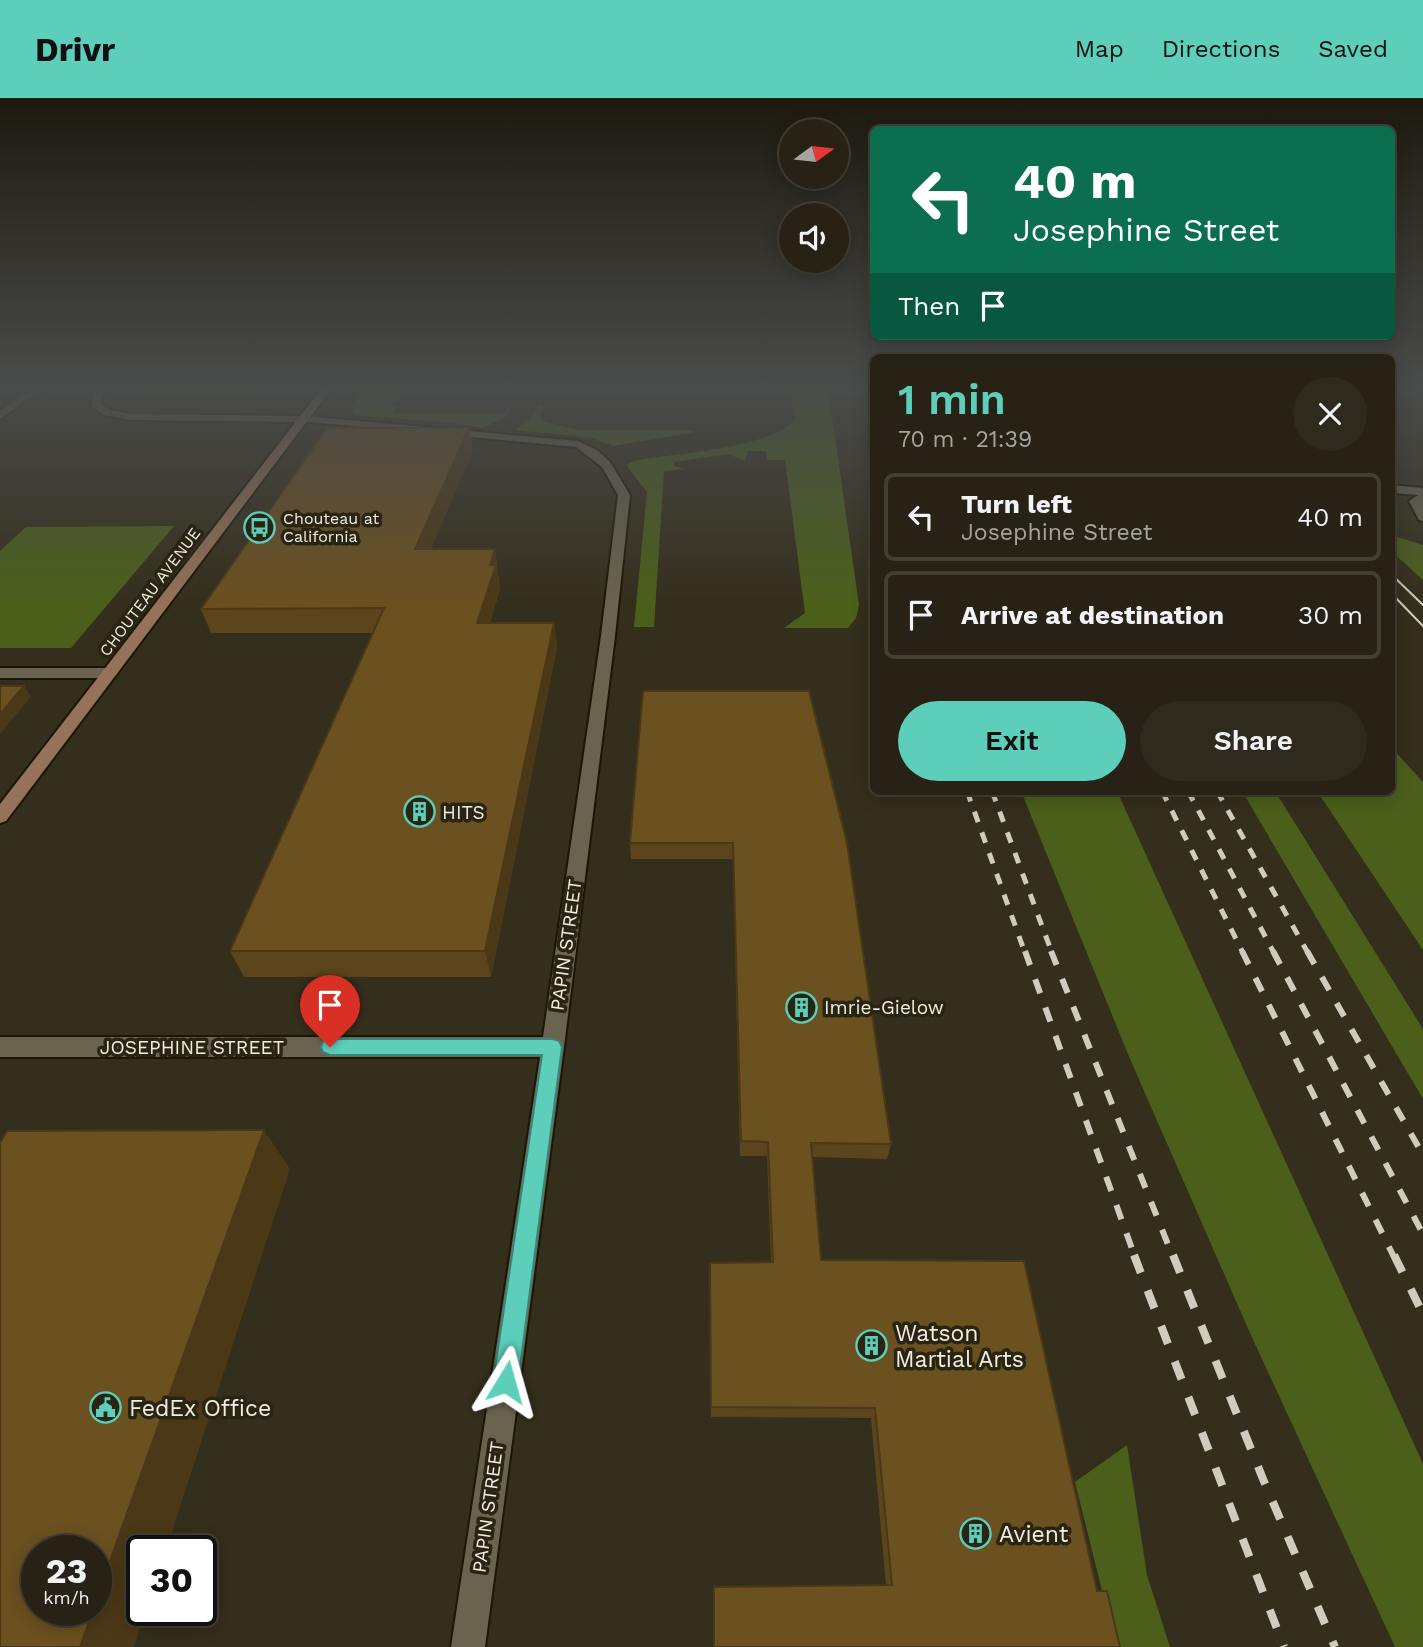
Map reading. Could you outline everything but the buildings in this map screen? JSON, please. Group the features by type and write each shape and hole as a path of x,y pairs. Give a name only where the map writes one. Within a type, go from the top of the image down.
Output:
{"main road":[{"name":"CHOUTEAU AVENUE","path":"0,817 272,460"}],"street":[{"name":"PAPIN STREET","path":"468,1647 553,1047 624,506 620,483 602,460"},
{"path":"1395,490 1423,494"},
{"path":"1423,494 1415,501 1423,517"},
{"path":"0,673 110,673"},
{"name":"JOSEPHINE STREET","path":"0,1047 553,1047"}],"green space":[{"path":"635,460 686,460 674,462 674,466 685,469 664,471 654,627 634,627 647,492 626,465"},
{"path":"785,460 838,460 859,605 856,618 848,628 784,628 805,613"},
{"path":"174,526 71,648 0,648 0,551 26,527"},
{"path":"1395,536 1423,545 1423,580 1395,555"},
{"path":"1395,751 1423,782 1423,950 1320,795 1395,795"},
{"path":"1023,795 1119,795 1423,1464 1423,1647 1395,1647 1250,1333 1130,1059"},
{"path":"1244,795 1277,795 1423,1029 1423,1099"},
{"path":"1127,1445 1147,1575 1170,1647 1116,1647 1075,1482"}],"tram line":[{"path":"1395,578 1423,605"},
{"path":"1395,597 1423,626"}],"railway":[{"path":"968,795 1025,953"},
{"path":"993,795 1052,953"},
{"path":"1164,795 1242,951"},
{"path":"1190,795 1274,953"},
{"path":"1219,795 1308,953"},
{"path":"1025,951 1135,1257"},
{"path":"1051,951 1173,1257"},
{"path":"1242,951 1394,1257"},
{"path":"1273,951 1423,1234"},
{"path":"1307,951 1423,1155"},
{"path":"1134,1255 1284,1647"},
{"path":"1173,1255 1263,1479 1335,1647"},
{"path":"1394,1255 1423,1314"}],"place":[{"name":"Chouteau at California","path":"260,527"},
{"name":"HITS","path":"419,812"},
{"name":"Imrie-Gielow","path":"801,1007"},
{"name":"Watson Martial Arts","path":"872,1346"},
{"name":"FedEx Office","path":"106,1408"},
{"name":"Avient","path":"976,1534"}],"route":[{"path":"330,1047 553,1047 506,1382"}]}
